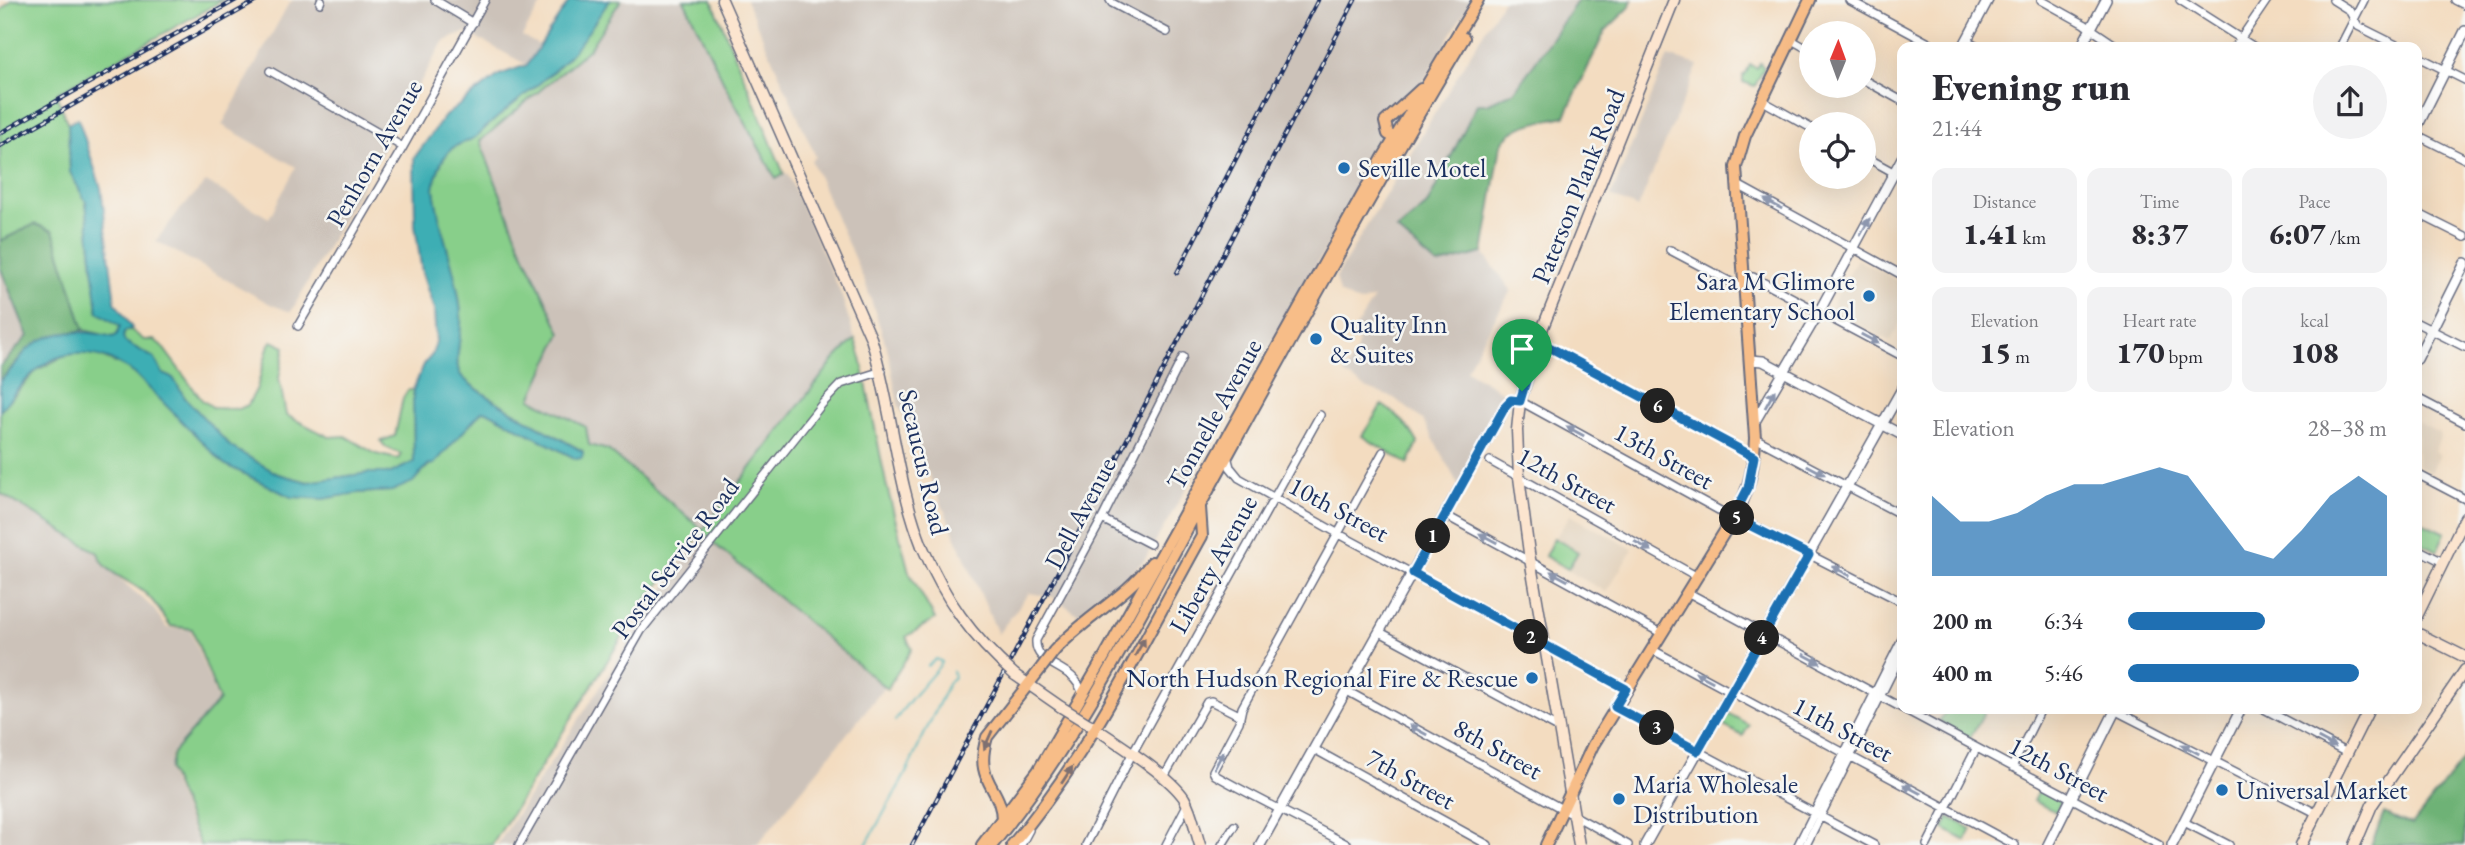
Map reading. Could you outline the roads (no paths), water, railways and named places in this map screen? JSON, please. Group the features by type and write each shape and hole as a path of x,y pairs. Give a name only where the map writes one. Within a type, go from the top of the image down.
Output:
{"main road":[{"name":"Secaucus Road","path":"722,0 871,338 881,371 906,492 922,546 937,581 968,628 989,652 1015,675 1091,725 1175,787 1187,805 1200,845"},
{"name":"Tonnelle Avenue","path":"992,845 1044,778 1108,671 1227,457 1428,83 1478,0"},
{"name":"Tonnelle Avenue","path":"982,845 1038,771 1398,140 1486,0"},
{"name":"Paterson Plank Road","path":"1571,795 1519,477 1517,437 1520,401 1538,341 1674,0"},
{"path":"1579,845 1569,812 1571,795 1593,746 1748,488 1755,438 1735,184 1738,155 1761,100 1810,0"},
{"path":"1398,140 1386,131 1385,122 1428,83"},
{"path":"1012,845 1072,769 1091,725 1202,536 1200,504"},
{"path":"2422,606 2464,524"},
{"path":"1002,820 999,802 984,774 983,748 987,737 1054,651 1121,595 1167,544"},
{"path":"2422,636 2465,657"},
{"path":"2356,844 2372,804 2465,670"},
{"path":"2301,845 2367,714"},
{"path":"1546,845 1569,812"}],"street":[{"path":"435,0 473,23"},
{"name":"Penhorn Avenue","path":"298,326 485,0"},
{"path":"1110,0 1167,32"},
{"path":"1849,0 1927,42"},
{"path":"1965,42 1988,0"},
{"path":"2040,0 2110,42"},
{"path":"2084,42 2106,0"},
{"path":"2180,0 2246,42"},
{"path":"2239,42 2267,0"},
{"path":"2333,0 2349,10 2358,26 2390,42"},
{"path":"2342,42 2364,0"},
{"path":"2455,0 2465,5"},
{"path":"2422,117 2465,31"},
{"path":"1790,39 1799,44"},
{"path":"2422,58 2465,80"},
{"path":"270,71 403,147"},
{"path":"1876,87 1897,98"},
{"path":"1761,100 1799,121"},
{"path":"2422,138 2465,159"},
{"path":"1876,163 1897,174"},
{"path":"1754,424 1853,248 1897,177"},
{"path":"1735,184 1897,272"},
{"path":"2422,215 2465,237"},
{"path":"1670,250 1744,289"},
{"path":"2422,349 2465,263"},
{"path":"1743,276 1753,277 1897,353"},
{"path":"2422,326 2465,347"},
{"path":"1538,341 1754,457"},
{"name":"Dell Avenue","path":"1072,674 1040,657 1036,648 1037,640 1102,519 1183,357"},
{"path":"1750,360 1763,361 1897,432"},
{"name":"Postal Service Road","path":"519,845 641,631 822,404 841,384 881,371"},
{"path":"1645,845 1897,398"},
{"path":"1260,845 1506,405 1511,400 1520,401"},
{"name":"13th Street","path":"1520,401 1733,517 1897,599"},
{"path":"2422,401 2465,423"},
{"name":"Liberty Avenue","path":"1086,845 1132,754 1320,415"},
{"path":"1755,438 1897,512"},
{"path":"1348,845 1294,815 1280,811 1244,792 1215,775 1213,771 1239,722 1239,715 1383,452"},
{"name":"10th Street","path":"1227,457 1230,467 1239,478 1626,689"},
{"name":"12th Street","path":"1490,461 1696,576"},
{"path":"2422,477 2465,499"},
{"path":"1445,515 1661,633"},
{"path":"1102,519 1150,544"},
{"path":"2422,552 2443,562"},
{"name":"12th Street","path":"1687,592 1897,705"},
{"path":"1380,632 1560,729"},
{"name":"11th Street","path":"1651,649 2015,845"},
{"path":"1798,845 1848,755 1897,650"},
{"path":"1878,694 1897,662"},
{"path":"1072,674 1084,676 1099,666"},
{"path":"1072,674 1083,693"},
{"name":"8th Street","path":"1348,691 1628,845"},
{"path":"1164,777 1208,702 1239,715"},
{"path":"1615,707 1874,845"},
{"name":"12th Street","path":"1914,714 2159,845"},
{"path":"2012,767 2038,714"},
{"path":"2048,845 2112,714"},
{"path":"2123,714 2316,813"},
{"path":"2172,845 2238,714"},
{"path":"2273,714 2347,753"},
{"name":"7th Street","path":"1314,749 1488,845"},
{"path":"1927,845 1976,749"},
{"path":"1166,845 1187,805"},
{"path":"1806,845 1817,814"},
{"path":"1021,845 1035,819"},
{"path":"2183,822 2229,845"},
{"path":"1223,845 1234,826"}],"water":[{"path":"570,0 610,0 579,44 558,68 475,137 450,150 439,168 434,189 459,299 461,322 457,362 460,374 480,391 583,452 582,458 576,459 489,412 482,411 434,464 428,465 413,482 392,491 323,499 291,497 224,464 136,375 113,361 87,354 74,354 49,362 17,389 0,411 0,381 34,344 67,333 113,337 117,335 120,326 98,312 86,202 70,172 68,124 78,118 101,188 115,302 132,328 124,332 125,342 154,358 163,374 173,378 185,398 231,447 278,474 308,482 368,473 391,473 414,462 413,390 436,342 434,310 422,273 415,225 414,158 445,116 499,75 527,65"}],"waterway":[{"path":"927,666 936,659 942,662"},
{"path":"895,721 941,664"},
{"path":"866,845 905,775 949,682 954,677 953,671"}],"railway":[{"path":"0,133 236,0"},
{"path":"0,146 258,0"},
{"path":"1177,273 1318,0"},
{"path":"912,845 1067,555 1355,0"}],"place":[{"name":"Seville Motel","path":"1344,168"},
{"name":"Sara M Glimore Elementary School","path":"1869,296"},
{"name":"Quality Inn & Suites","path":"1316,339"},
{"name":"North Hudson Regional Fire & Rescue","path":"1532,678"},
{"name":"Universal Market","path":"2222,790"},
{"name":"Maria Wholesale Distribution","path":"1619,799"}]}
